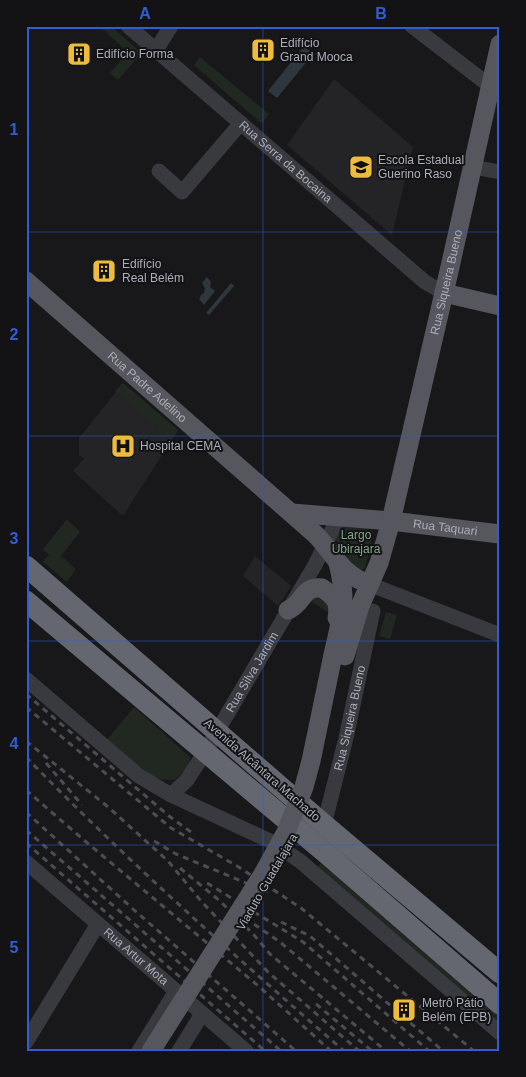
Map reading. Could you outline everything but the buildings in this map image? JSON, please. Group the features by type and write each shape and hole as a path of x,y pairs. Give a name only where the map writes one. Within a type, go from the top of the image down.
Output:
{"highway":[{"name":"Avenida Alcântara Machado","path":"26,566 217,730 324,825 500,973"},
{"name":"Avenida Alcântara Machado","path":"26,601 500,1004"}],"main road":[{"name":"Rua Siqueira Bueno","path":"391,521 500,44"},
{"name":"Rua Padre Adelino","path":"27,284 292,513"},
{"path":"444,293 500,306"},
{"path":"292,513 391,521 379,563 369,584 354,578 338,562 326,545 292,513"},
{"name":"Rua Taquari","path":"391,521 500,534"},
{"name":"Viaduto Guadalajara","path":"165,1051 270,882 302,818 315,783 339,656 344,588 338,562"},
{"name":"Viaduto Guadalajara","path":"151,1051 263,874 286,832 304,786 339,656 369,584"},
{"path":"288,610 295,607 310,589 322,588 338,602 337,620 340,625"}],"street":[{"name":"Rua Serra da Bocaina","path":"128,26 425,282 444,293"},
{"path":"156,50 171,26"},
{"path":"412,26 490,86"},
{"path":"158,171 182,192 241,123"},
{"path":"473,167 500,172"},
{"path":"326,545 339,516"},
{"name":"Rua Silva Jardim","path":"171,795 187,780 205,752 326,545"},
{"path":"379,563 385,580 398,595"},
{"path":"369,584 500,635"},
{"name":"Rua Siqueira Bueno","path":"324,825 346,738 373,611"},
{"path":"26,679 139,776 171,795 270,842 300,861 500,1033"},
{"name":"Rua Artur Mota","path":"26,862 246,1051"},
{"path":"26,1042 98,924"},
{"path":"139,1051 176,991"},
{"path":"179,1051 202,1014"}],"shaded area":[{"path":"304,46 313,54 277,98 268,91"},
{"name":"Escola Estadual Guerino Raso","path":"334,79 413,147 392,235 287,145"},
{"path":"207,277 211,282 210,287 215,291 204,305 199,299 204,293 205,288 202,283"},
{"path":"231,283 234,286 209,315 206,313"},
{"name":"Hospital CEMA","path":"123,383 178,430 123,516 73,471 84,459 79,455 79,438"},
{"path":"255,556 291,586 278,606 243,576"}],"green space":[{"path":"99,26 111,26 139,51 139,56 118,80 110,73 128,52"},
{"path":"200,57 269,114 262,124 194,65"},
{"path":"123,383 178,430 172,440 115,391"},
{"path":"67,519 80,532 61,556 76,569 67,582 43,562 49,555 43,549"},
{"name":"Largo Ubirajara","path":"343,524 373,531 365,568 362,570 353,567 335,539"},
{"path":"316,596 324,597 331,614 310,601"},
{"path":"386,612 397,615 390,639 379,636"},
{"path":"134,707 190,757 190,763 183,773 174,780 154,779 106,741"},
{"path":"321,863 500,1017 500,1026 317,868"}],"railway":[{"path":"26,694 169,816 195,835"},
{"path":"26,707 171,828 237,866 301,908 474,1051"},
{"path":"26,741 107,806 168,861 201,901 268,972 359,1051"},
{"path":"26,757 142,871 344,1051"},
{"path":"46,763 82,805"},
{"path":"26,790 256,984 331,1051"},
{"path":"26,812 133,909 296,1051"},
{"path":"26,830 281,1051"},
{"path":"154,841 176,854 268,892"},
{"path":"26,843 265,1051"},
{"path":"180,868 220,901 270,954 386,1051"},
{"path":"207,883 303,942 429,1051"},
{"path":"245,918 280,942 410,1051"},
{"path":"281,922 310,936 443,1051"},
{"path":"316,1004 372,1051"}],"place":[{"name":"Edifício Grand Mooca","path":"263,50"},
{"name":"Edifício Forma","path":"79,54"},
{"name":"Escola Estadual Guerino Raso","path":"361,167"},
{"name":"Edifício Real Belém","path":"104,271"},
{"name":"Hospital CEMA","path":"123,446"},
{"name":"Metrô Pátio Belém (EPB)","path":"404,1010"}]}
